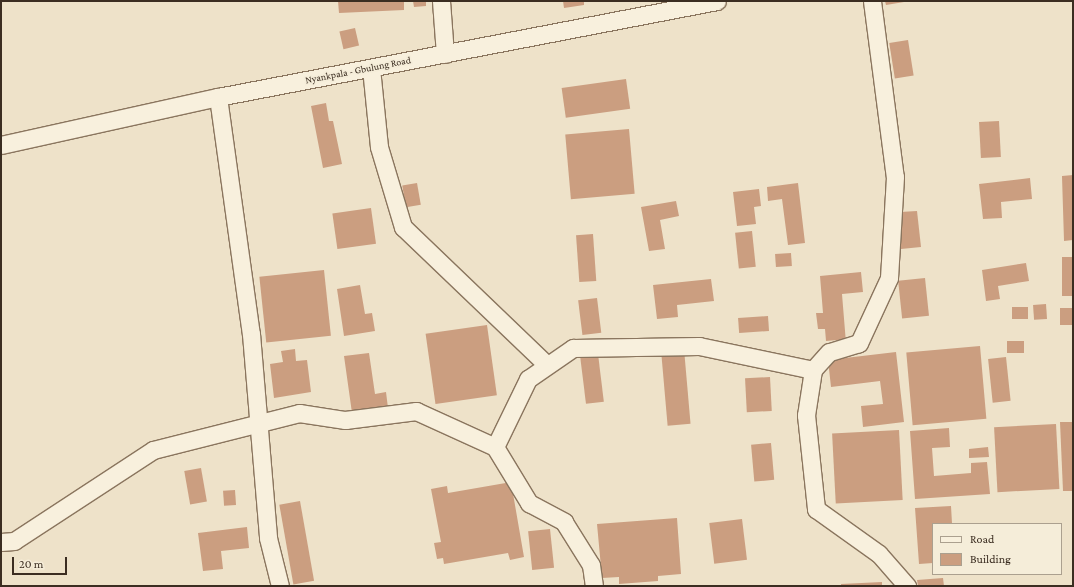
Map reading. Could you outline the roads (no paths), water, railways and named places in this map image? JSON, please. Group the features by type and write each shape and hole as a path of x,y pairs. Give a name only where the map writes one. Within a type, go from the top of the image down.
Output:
{"street":[{"path":"441,1 445,54"},
{"name":"Nyankpala - Gbulung Road","path":"1,145 218,97 717,1"},
{"path":"872,1 895,177 889,278 859,343 829,352 814,370 806,415 816,509 879,554 907,586"},
{"path":"371,68 379,147 403,227 547,365"},
{"path":"218,97 251,334 268,538 280,586"},
{"path":"494,447 528,379 573,348 699,346 814,370"},
{"path":"1,542 14,541 152,450 299,413 345,420 416,411 494,447 529,503 564,522 591,565 594,586"}]}
